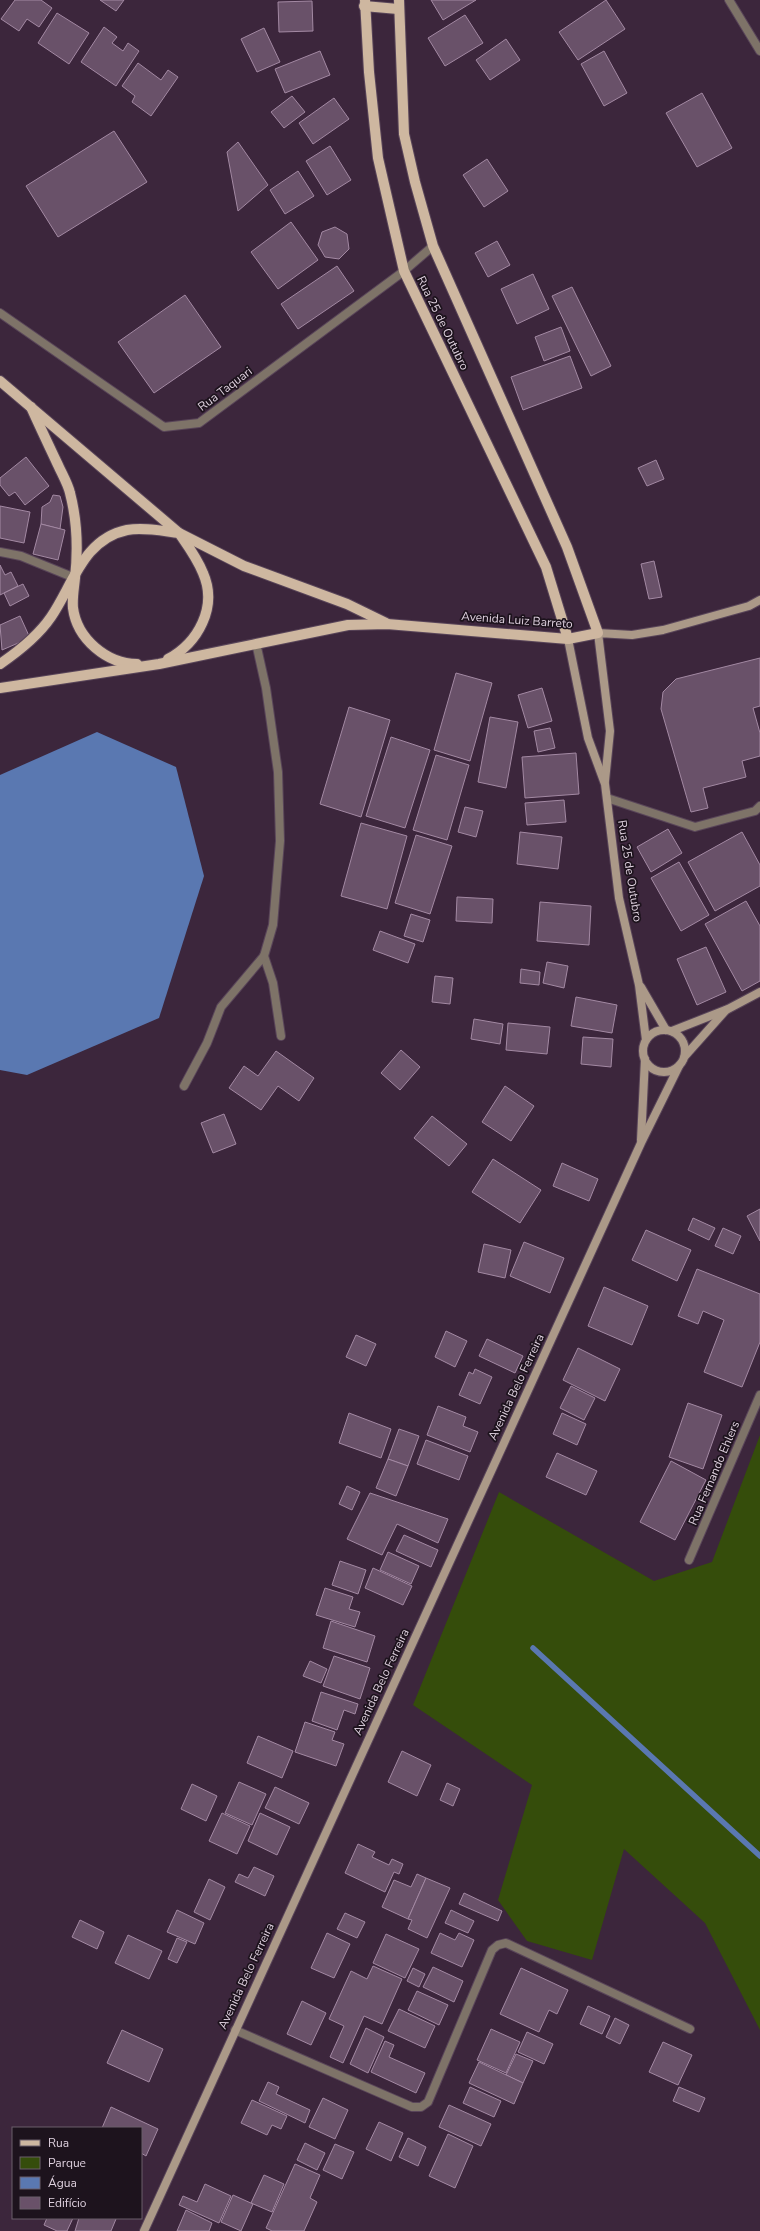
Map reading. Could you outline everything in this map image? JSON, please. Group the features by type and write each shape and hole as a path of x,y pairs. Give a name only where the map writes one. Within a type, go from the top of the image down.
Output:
{"main road":[{"path":"365,3 399,4"},
{"name":"Rua 25 de Outubro","path":"365,3 369,72 378,158 404,271 546,567 568,639"},
{"name":"Rua 25 de Outubro","path":"399,4 404,134 415,182 433,246 567,547 598,633"},
{"path":"0,381 179,533 244,566 347,604 387,624"},
{"path":"0,664 29,643 47,623 75,578 76,520 70,492 31,407"},
{"path":"159,664 129,664 116,660 101,652 81,631 74,610 72,594 75,578 80,564 89,552 112,535 127,530 141,529 179,533"},
{"path":"0,688 159,664 174,656 192,640 204,622 208,590 204,575 197,560 179,533"},
{"name":"Avenida Luiz Barreto","path":"159,664 348,625 387,624 568,639 598,633 632,635 663,630 749,606 760,600"},
{"path":"598,633 610,731 605,784"},
{"path":"568,639 588,738 605,784"},
{"name":"Rua 25 de Outubro","path":"605,784 619,898 639,985 646,1040 643,1046 645,1060"},
{"name":"Rua 25 de Outubro","path":"639,985 669,1030 683,1041 685,1056"},
{"path":"646,1040 658,1030 669,1030 728,1009 760,992"},
{"path":"645,1060 651,1067 660,1072 670,1071 679,1066 685,1056 728,1009"},
{"name":"Avenida Belo Ferreira","path":"641,1143 645,1060"},
{"name":"Avenida Belo Ferreira","path":"144,2231 234,2030 641,1143 679,1066"}],"street":[{"path":"729,0 760,51"},
{"name":"Rua Taquari","path":"0,313 164,427 199,423 404,271 433,246"},
{"path":"0,552 21,556 75,578"},
{"path":"184,1086 207,1043 221,1007 264,956 273,925 280,841 278,772 266,688 256,643"},
{"path":"607,798 695,827 755,811 760,806"},
{"path":"264,956 273,983 282,1036"},
{"name":"Rua Fernando Ehlers","path":"689,1560 760,1395"},
{"path":"234,2030 412,2107 421,2107 428,2102 492,1950 498,1945 506,1943 690,2029"}],"green space":[{"path":"760,1435 760,2030 705,1923 624,1849 592,1960 527,1941 498,1900 532,1785 413,1705 499,1492 654,1581 712,1562"}],"water":[{"path":"97,732 176,767 204,876 159,1018 27,1075 0,1070 0,775"}],"building":[{"path":"15,0 41,0 52,8 39,27 27,19 19,31 1,19"},
{"path":"100,0 124,0 116,11"},
{"path":"431,0 476,0 443,20"},
{"path":"606,0 625,29 578,60 559,32"},
{"path":"312,1 313,31 279,32 278,2"},
{"path":"57,13 89,33 69,64 38,43"},
{"path":"465,15 483,43 445,66 428,38"},
{"path":"104,27 117,37 112,43 123,51 128,43 139,51 116,86 81,62"},
{"path":"264,28 280,62 257,72 241,39"},
{"path":"506,39 520,60 490,80 476,60"},
{"path":"320,51 330,75 285,93 275,69"},
{"path":"604,51 627,93 604,106 581,64"},
{"path":"138,63 161,80 168,70 178,77 151,116 132,102 135,96 122,86"},
{"path":"702,93 732,148 697,167 666,113"},
{"path":"292,96 305,112 284,128 271,112"},
{"path":"334,98 349,119 313,144 299,123"},
{"path":"114,131 147,182 58,237 26,186"},
{"path":"238,142 268,185 238,211 227,152"},
{"path":"330,146 351,180 327,195 306,161"},
{"path":"487,159 508,191 484,207 463,175"},
{"path":"298,171 314,196 285,214 270,190"},
{"path":"291,222 318,260 278,289 251,252"},
{"path":"335,227 347,234 349,249 339,259 325,257 318,245 322,232"},
{"path":"497,241 510,265 488,277 475,253"},
{"path":"337,266 354,291 298,329 281,304"},
{"path":"533,274 549,309 517,324 501,289"},
{"path":"572,287 611,366 591,376 552,296"},
{"path":"185,295 221,347 154,393 118,342"},
{"path":"561,327 570,351 544,361 535,337"},
{"path":"570,356 582,388 523,410 511,377"},
{"path":"26,457 49,486 25,505 15,492 9,496 0,485 0,478"},
{"path":"656,460 664,479 647,486 638,468"},
{"path":"53,495 60,496 63,507 60,529 41,524 42,507 50,502"},
{"path":"0,506 30,512 24,543 0,538"},
{"path":"41,524 65,530 58,560 33,554"},
{"path":"654,561 662,597 649,599 641,564"},
{"path":"0,565 5,575 11,572 18,586 0,595"},
{"path":"23,584 29,596 10,606 4,593"},
{"path":"20,616 30,638 2,650 0,625"},
{"path":"760,658 760,706 753,708 760,733 760,756 742,761 746,777 703,788 708,808 691,812 661,709 663,692 676,679"},
{"path":"456,673 492,683 470,761 434,750"},
{"path":"542,688 552,721 528,728 518,695"},
{"path":"349,707 390,720 361,817 320,804"},
{"path":"490,717 518,722 506,788 478,782"},
{"path":"550,728 555,748 538,752 534,731"},
{"path":"391,737 430,750 405,828 366,816"},
{"path":"576,753 579,794 525,798 522,757"},
{"path":"436,755 469,765 447,840 413,830"},
{"path":"564,800 566,822 527,825 525,803"},
{"path":"465,807 483,811 476,837 458,832"},
{"path":"361,823 407,836 387,909 341,896"},
{"path":"668,829 682,853 651,872 637,847"},
{"path":"520,832 562,837 558,869 517,864"},
{"path":"742,832 760,865 760,886 715,911 688,862"},
{"path":"416,835 452,846 430,914 395,903"},
{"path":"679,862 709,915 681,931 651,878"},
{"path":"457,897 493,899 492,923 456,921"},
{"path":"746,901 760,926 760,981 742,991 705,924"},
{"path":"540,902 591,906 589,945 537,941"},
{"path":"411,914 430,920 423,942 404,936"},
{"path":"380,931 415,944 408,963 373,950"},
{"path":"706,947 726,992 697,1005 677,959"},
{"path":"547,962 568,966 564,988 543,983"},
{"path":"521,969 540,972 539,985 520,983"},
{"path":"435,976 453,978 450,1004 432,1002"},
{"path":"576,997 617,1005 612,1033 571,1026"},
{"path":"474,1019 503,1024 500,1044 471,1039"},
{"path":"508,1023 550,1027 547,1054 506,1050"},
{"path":"583,1037 613,1039 611,1067 581,1064"},
{"path":"401,1050 420,1067 400,1090 381,1073"},
{"path":"276,1051 314,1078 299,1101 278,1086 261,1110 229,1088 244,1066 258,1076"},
{"path":"505,1086 534,1106 511,1141 482,1122"},
{"path":"224,1114 236,1144 213,1153 201,1123"},
{"path":"432,1116 467,1144 449,1166 414,1138"},
{"path":"493,1159 541,1190 520,1223 472,1192"},
{"path":"562,1163 598,1179 589,1201 553,1186"},
{"path":"760,1209 760,1241 747,1216"},
{"path":"693,1218 715,1228 709,1240 688,1230"},
{"path":"723,1228 741,1236 733,1254 715,1246"},
{"path":"646,1230 691,1250 677,1281 632,1260"},
{"path":"524,1242 564,1258 550,1293 510,1276"},
{"path":"484,1244 511,1250 505,1278 478,1272"},
{"path":"697,1269 760,1294 760,1342 742,1387 704,1372 724,1320 703,1311 698,1324 678,1316"},
{"path":"604,1287 648,1306 632,1345 588,1326"},
{"path":"446,1331 467,1341 455,1367 435,1357"},
{"path":"356,1335 376,1344 366,1366 346,1357"},
{"path":"487,1339 523,1356 515,1373 479,1356"},
{"path":"578,1348 620,1369 605,1401 563,1380"},
{"path":"475,1369 492,1377 480,1404 459,1395 469,1372 473,1374"},
{"path":"571,1386 595,1398 584,1420 560,1408"},
{"path":"688,1403 722,1415 703,1469 669,1457"},
{"path":"438,1406 466,1417 463,1426 478,1432 470,1452 427,1435"},
{"path":"349,1413 391,1429 381,1458 339,1443"},
{"path":"562,1413 586,1424 577,1445 553,1434"},
{"path":"399,1429 419,1436 408,1466 388,1459"},
{"path":"426,1440 468,1456 459,1480 417,1464"},
{"path":"557,1453 597,1471 586,1495 546,1477"},
{"path":"388,1459 408,1466 396,1496 376,1488"},
{"path":"671,1461 706,1480 675,1540 640,1522"},
{"path":"347,1486 360,1492 352,1510 339,1504"},
{"path":"370,1493 448,1519 438,1543 397,1524 382,1555 347,1539"},
{"path":"404,1535 438,1550 431,1567 396,1551"},
{"path":"388,1552 419,1566 411,1584 380,1570"},
{"path":"340,1561 366,1570 358,1594 332,1585"},
{"path":"373,1568 412,1586 403,1605 365,1588"},
{"path":"325,1588 353,1597 349,1609 360,1612 355,1627 316,1615"},
{"path":"331,1621 375,1636 367,1662 323,1648"},
{"path":"334,1656 370,1668 360,1699 323,1686"},
{"path":"310,1661 327,1669 321,1683 303,1676"},
{"path":"321,1692 358,1704 355,1714 344,1710 337,1730 312,1721"},
{"path":"305,1722 335,1732 332,1740 344,1744 336,1766 295,1752"},
{"path":"258,1736 293,1751 282,1778 247,1763"},
{"path":"402,1751 431,1765 417,1796 388,1782"},
{"path":"239,1782 266,1794 252,1825 225,1813"},
{"path":"447,1783 460,1789 453,1806 440,1800"},
{"path":"192,1784 217,1796 206,1821 181,1809"},
{"path":"275,1787 309,1803 299,1824 265,1808"},
{"path":"222,1813 250,1826 237,1854 209,1841"},
{"path":"260,1813 290,1827 277,1855 248,1841"},
{"path":"358,1844 375,1852 372,1857 389,1865 392,1859 403,1864 399,1874 394,1872 385,1892 345,1873"},
{"path":"254,1867 274,1876 265,1896 235,1882 239,1874 248,1878"},
{"path":"417,1874 426,1878 408,1919 382,1907 394,1880 411,1887"},
{"path":"426,1878 450,1888 427,1938 408,1929 412,1920 408,1919"},
{"path":"209,1879 225,1887 210,1920 194,1912"},
{"path":"464,1893 502,1911 498,1921 459,1904"},
{"path":"177,1910 204,1923 195,1944 167,1932"},
{"path":"451,1910 474,1921 468,1933 445,1923"},
{"path":"345,1913 365,1922 357,1938 337,1929"},
{"path":"80,1920 104,1932 97,1949 72,1937"},
{"path":"327,1933 350,1944 334,1978 311,1968"},
{"path":"440,1933 455,1940 459,1933 474,1940 462,1967 431,1953"},
{"path":"386,1934 419,1949 405,1978 373,1963"},
{"path":"128,1935 162,1951 149,1979 115,1963"},
{"path":"177,1938 187,1942 177,1963 168,1959"},
{"path":"373,1966 402,1979 382,2024 364,2016 343,2063 330,2057 344,2026 329,2019 351,1971 367,1979"},
{"path":"433,1967 463,1981 454,2002 423,1987"},
{"path":"413,1968 425,1974 419,1987 407,1981"},
{"path":"521,1968 568,1990 557,2014 549,2010 539,2032 500,2014"},
{"path":"417,1991 448,2005 439,2025 408,2010"},
{"path":"302,2001 326,2013 311,2045 287,2034"},
{"path":"588,2006 610,2016 602,2034 580,2024"},
{"path":"399,2009 435,2026 425,2048 388,2031"},
{"path":"615,2018 629,2025 620,2044 606,2037"},
{"path":"366,2028 384,2037 368,2073 350,2064"},
{"path":"491,2029 520,2042 506,2073 477,2060"},
{"path":"122,2030 163,2049 149,2082 107,2063"},
{"path":"527,2032 553,2044 544,2064 518,2052"},
{"path":"385,2041 394,2045 389,2057 425,2073 416,2093 371,2072"},
{"path":"663,2042 692,2055 678,2085 649,2072"},
{"path":"516,2054 533,2061 523,2083 506,2075"},
{"path":"479,2062 523,2083 514,2104 469,2083"},
{"path":"268,2082 279,2087 276,2094 310,2110 305,2123 259,2101"},
{"path":"470,2087 501,2101 494,2117 463,2103"},
{"path":"679,2087 705,2098 699,2112 673,2101"},
{"path":"323,2098 348,2110 335,2139 309,2127"},
{"path":"252,2100 287,2116 281,2129 272,2125 267,2135 241,2123"},
{"path":"449,2105 491,2124 481,2146 439,2127"},
{"path":"111,2107 158,2129 146,2156 142,2154 142,2127 102,2127"},
{"path":"379,2122 403,2133 391,2161 366,2149"},
{"path":"448,2134 473,2146 455,2188 429,2176"},
{"path":"408,2138 426,2147 418,2166 399,2157"},
{"path":"305,2143 325,2153 317,2170 297,2160"},
{"path":"335,2144 354,2152 342,2179 323,2170"},
{"path":"295,2164 320,2175 310,2198 317,2202 304,2231 272,2231 266,2228"},
{"path":"264,2175 284,2184 272,2212 251,2203"},
{"path":"205,2184 231,2196 219,2223 179,2205 183,2196 197,2202"},
{"path":"233,2195 253,2204 241,2231 221,2222"},
{"path":"186,2210 212,2223 209,2231 177,2231"},
{"path":"47,2219 73,2219 67,2231 57,2231 44,2225"},
{"path":"79,2219 116,2219 111,2231 75,2231"}],"waterway":[{"path":"533,1648 760,1856"}]}
